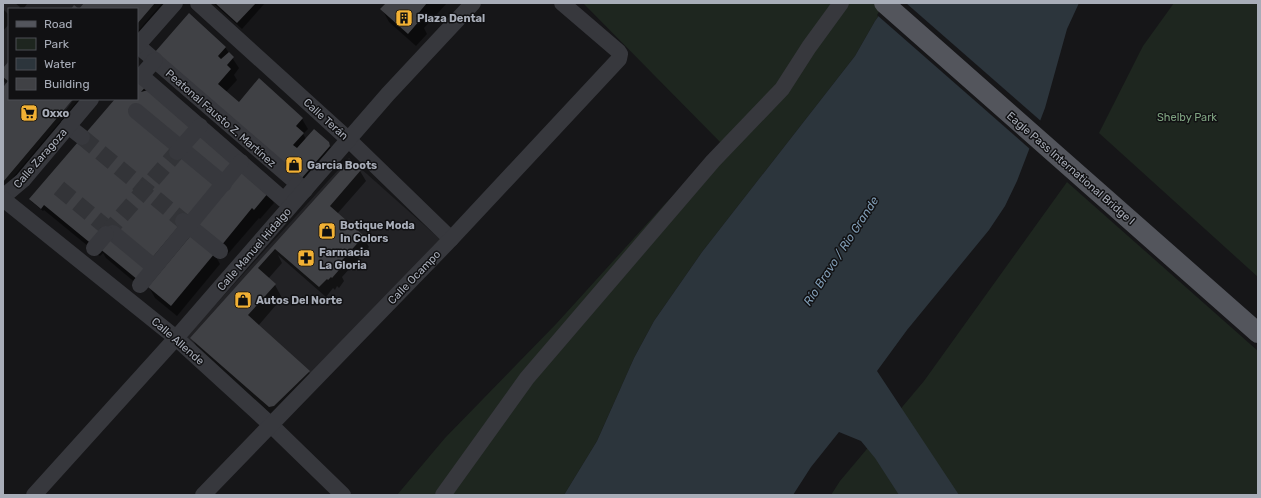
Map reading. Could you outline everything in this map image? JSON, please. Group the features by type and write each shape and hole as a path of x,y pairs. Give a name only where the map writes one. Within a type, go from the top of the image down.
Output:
{"main road":[{"name":"Eagle Pass International Bridge I","path":"884,3 1258,332"}],"street":[{"path":"138,44 175,3"},
{"name":"Calle Terán","path":"198,3 349,140 451,239"},
{"name":"Calle Manuel Hidalgo","path":"34,495 176,338 302,187 349,140 388,94 473,3"},
{"name":"Calle Ocampo","path":"204,495 451,239 619,59 620,54 618,51 562,3"},
{"path":"443,495 527,378 713,161 782,89 809,47 841,3"},
{"name":"Peatonal Fausto Z. Martínez","path":"138,46 302,187"},
{"path":"154,60 141,76 284,200 302,187"},
{"name":"Calle Zaragoza","path":"3,198 23,180 90,100"},
{"path":"136,111 179,150 224,184"},
{"path":"68,126 82,138"},
{"path":"179,150 200,126"},
{"path":"140,285 186,223 224,184 241,162"},
{"name":"Calle Allende","path":"3,198 176,338 271,425 343,495"},
{"path":"186,223 220,251"},
{"path":"94,248 110,234 154,267"}],"shaded area":[{"path":"3,3 162,3 138,31 138,8 8,8 8,100 78,100 3,189"},
{"path":"349,158 441,240 271,414 183,340"}],"green space":[{"path":"583,3 888,3 875,21 855,56 702,252 654,321 634,358 597,441 564,495 397,495 445,438 557,323 664,205 722,144"},
{"name":"Shelby Park","path":"1174,3 1258,3 1258,277 1099,133 1143,46"},
{"path":"1067,182 1258,351 1258,495 831,495 840,481 924,381"}],"water":[{"name":"Río Bravo / Rio Grande","path":"888,3 1079,3 1067,29 1045,108 1017,181 1005,206 989,230 907,330 877,371 959,495 899,495 875,458 861,441 839,432 811,467 793,495 564,495 597,441 634,358 654,321 702,252 855,56 875,21"}],"pier":[{"path":"885,3 906,3 1042,122 1031,150 877,15"}],"building":[{"path":"84,3 155,3 138,23 138,8 80,8"},
{"path":"215,3 256,3 237,23"},
{"name":"Plaza Dental","path":"386,3 427,3 416,16 420,20 408,34 380,9"},
{"path":"189,13 226,47 218,56 221,59 229,52 234,57 227,65 231,69 218,84 239,102 259,78 303,118 296,126 304,133 293,145 297,148 314,129 329,142 330,146 301,179 155,52"},
{"path":"8,62 8,81 3,77 3,68"},
{"path":"138,77 147,85 141,92 148,90 195,127 181,143 215,183 152,258 148,268 138,280 44,205 41,209 29,199 114,100 138,100"},
{"path":"8,81 8,100 72,100 3,182 3,85 4,86"},
{"path":"199,135 234,164 223,178 188,148"},
{"path":"350,160 361,170 330,206 364,236 336,267 339,270 332,278 327,279 319,287 275,249 258,268 276,284 248,315 310,371 274,406 269,407 190,338"},
{"path":"242,169 269,192 254,210 252,208 221,246 197,226"},
{"path":"192,234 215,253 171,306 148,287"}],"tunnel":[{"path":"82,137 183,221"},
{"path":"106,234 177,152"},
{"path":"59,188 113,233"}],"place":[{"name":"Plaza Dental","path":"404,18"},
{"name":"Oxxo","path":"29,113"},
{"name":"Garcia Boots","path":"294,165"},
{"name":"Botique Moda In Colors","path":"327,231"},
{"name":"Farmacia La Gloria","path":"306,258"},
{"name":"Autos Del Norte","path":"243,300"}]}
